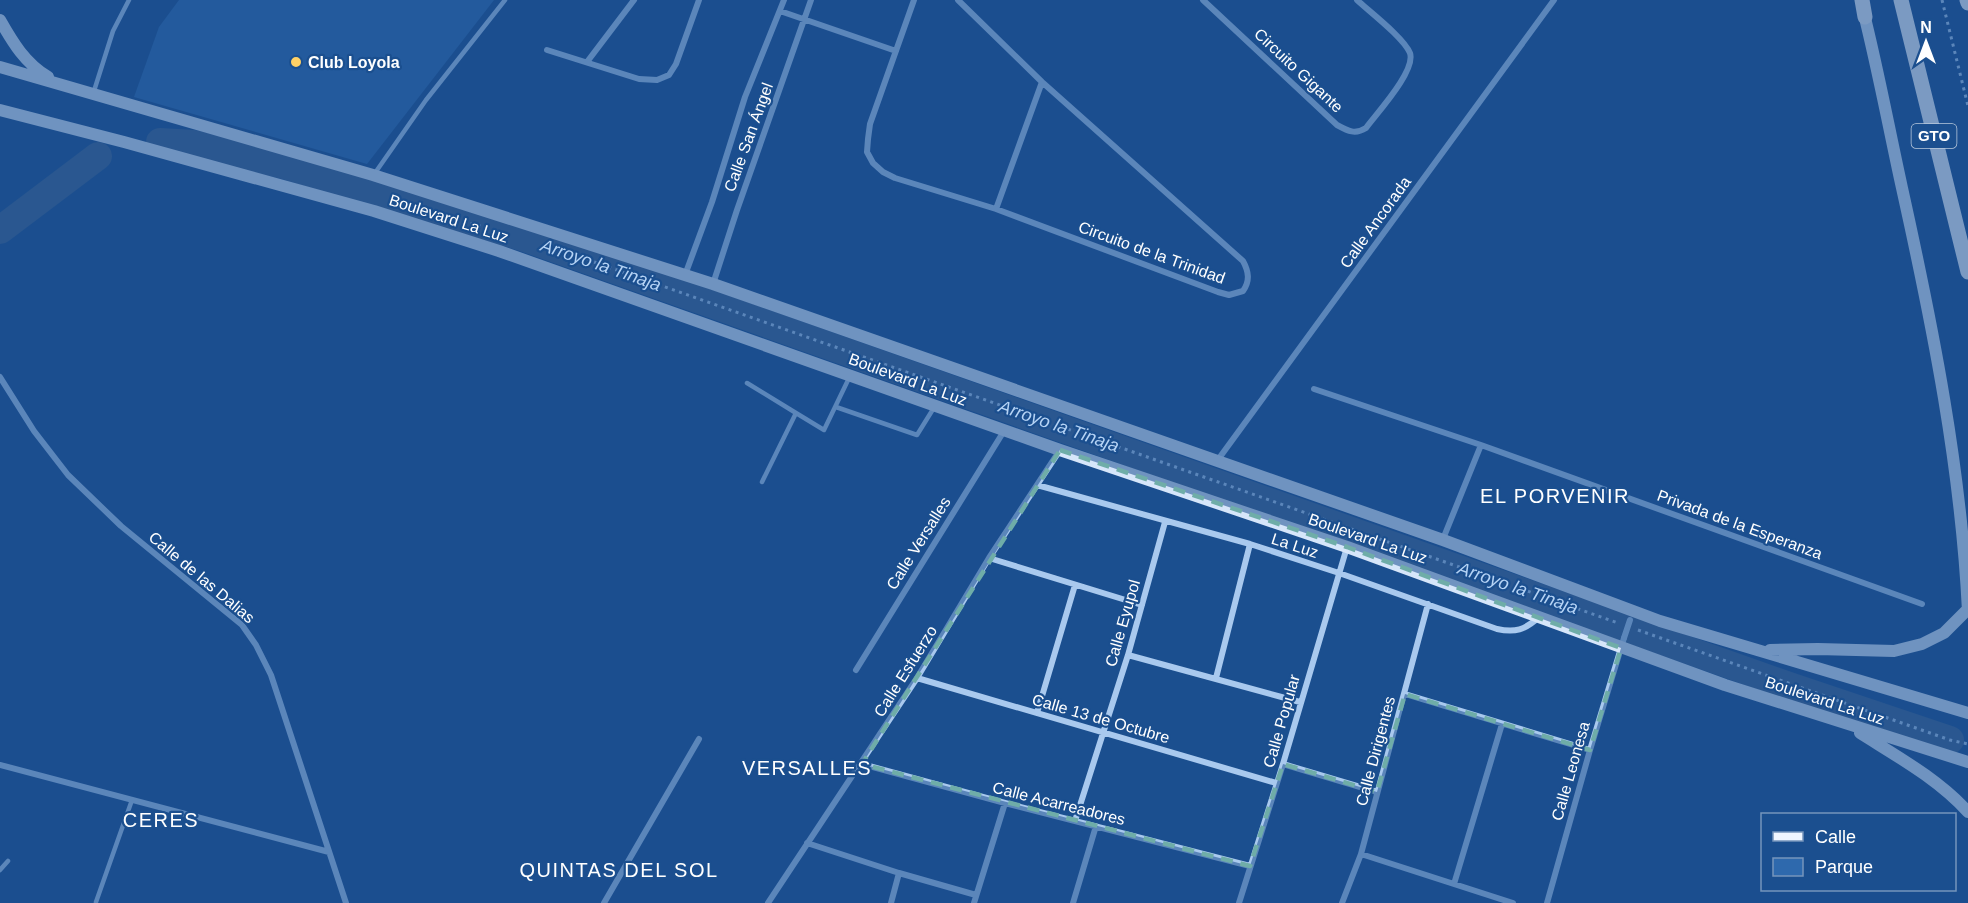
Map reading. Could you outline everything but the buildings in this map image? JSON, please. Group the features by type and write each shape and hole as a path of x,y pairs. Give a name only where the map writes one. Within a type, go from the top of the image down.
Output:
{"main road":[{"path":"1758,651 1818,649 1894,651 1922,645 1944,633 1968,610 1967,556 1929,309 1861,0"},
{"name":"GTO","path":"1901,0 1968,272"},
{"path":"0,20 22,56 35,69 62,85"},
{"name":"Boulevard La Luz","path":"0,67 373,175 713,284 1443,540 1632,616 1968,713"},
{"name":"Boulevard La Luz","path":"0,110 374,212 499,251 1004,431 1347,547 1539,617 1623,643 1725,685 1968,762"},
{"path":"1847,725 1920,771 1956,799 1968,812"}],"street":[{"path":"587,62 634,0"},
{"path":"547,50 639,79 657,80 669,75 676,64 699,0"},
{"name":"Calle San Ángel","path":"685,275 712,202 745,97 784,0"},
{"name":"Calle San Ángel","path":"713,284 811,0"},
{"name":"Circuito de la Trinidad","path":"914,0 870,124 867,152 873,163 883,172 895,178 996,209 1218,292 1237,294 1243,291 1247,285 1247,269 1243,261 1042,82 958,0"},
{"name":"Circuito Gigante","path":"1203,0 1337,125 1349,132 1359,132 1366,128 1406,75 1411,55 1405,44 1357,0"},
{"name":"Calle Ancorada","path":"1218,460 1554,0"},
{"path":"780,11 896,51"},
{"path":"996,209 1042,82"},
{"name":"Calle de las Dalias","path":"0,377 34,431 68,475 121,526 242,625 256,645 271,675 346,903"},
{"name":"Privada de la Esperanza","path":"1314,389 1481,445 1922,604"},
{"name":"Calle Versalles","path":"856,670 1004,431"},
{"path":"1443,540 1481,445"},
{"name":"Calle Esfuerzo","path":"768,903 918,678 989,558 1060,450"},
{"name":"La Luz","path":"1037,485 1250,544 1507,632 1520,631 1539,617"},
{"name":"Calle Eyupol","path":"1075,821 1128,655 1165,522"},
{"path":"1216,678 1250,544"},
{"name":"Calle Popular","path":"1239,903 1347,547"},
{"path":"989,558 1142,605"},
{"path":"1036,713 1075,585"},
{"name":"Calle Dirigentes","path":"1342,903 1361,855 1428,604"},
{"name":"Calle Leonesa","path":"1547,903 1590,750 1632,616"},
{"path":"1128,655 1300,702"},
{"name":"Calle 13 de Octubre","path":"918,678 1276,783"},
{"path":"1405,694 1590,750"},
{"path":"1454,884 1502,724"},
{"path":"604,903 699,739"},
{"name":"Calle Acarreadores","path":"862,764 1251,866"},
{"path":"1283,764 1377,792"},
{"path":"0,765 329,852"},
{"path":"974,903 1005,803"},
{"path":"1073,903 1096,826"},
{"path":"807,843 976,895"},
{"path":"1361,855 1513,903"},
{"path":"891,903 899,873"}],"lane":[{"path":"93,94 113,31 129,0"},
{"path":"373,175 426,100 505,0"},
{"path":"747,383 824,430 850,376"},
{"path":"836,407 917,435 935,406"},
{"path":"762,482 796,413"},
{"path":"96,902 132,800"},
{"path":"0,870 9,861"}],"path":[{"path":"1942,0 1968,106"},
{"path":"418,210 499,231"},
{"path":"578,257 1624,625"},
{"path":"1635,629 1950,740 1968,744"}],"highlighted area":[{"path":"1060,450 1347,547 1621,648 1590,750 1405,694 1377,792 1283,764 1250,866 862,764"}],"green space":[{"name":"Club Loyola","path":"179,0 494,0 367,164 134,97 159,27"}],"waterway":[{"name":"Arroyo la Tinaja","path":"160,142 194,144 287,166 522,237 1792,687 1950,740"},
{"name":"Arroyo la Tinaja","path":"0,230 98,156"}],"place":[{"name":"Club Loyola","path":"296,62"}],"district":[{"name":"EL PORVENIR","path":"1555,496"},
{"name":"VERSALLES","path":"807,768"},
{"name":"CERES","path":"161,820"},
{"name":"QUINTAS DEL SOL","path":"619,870"}]}
